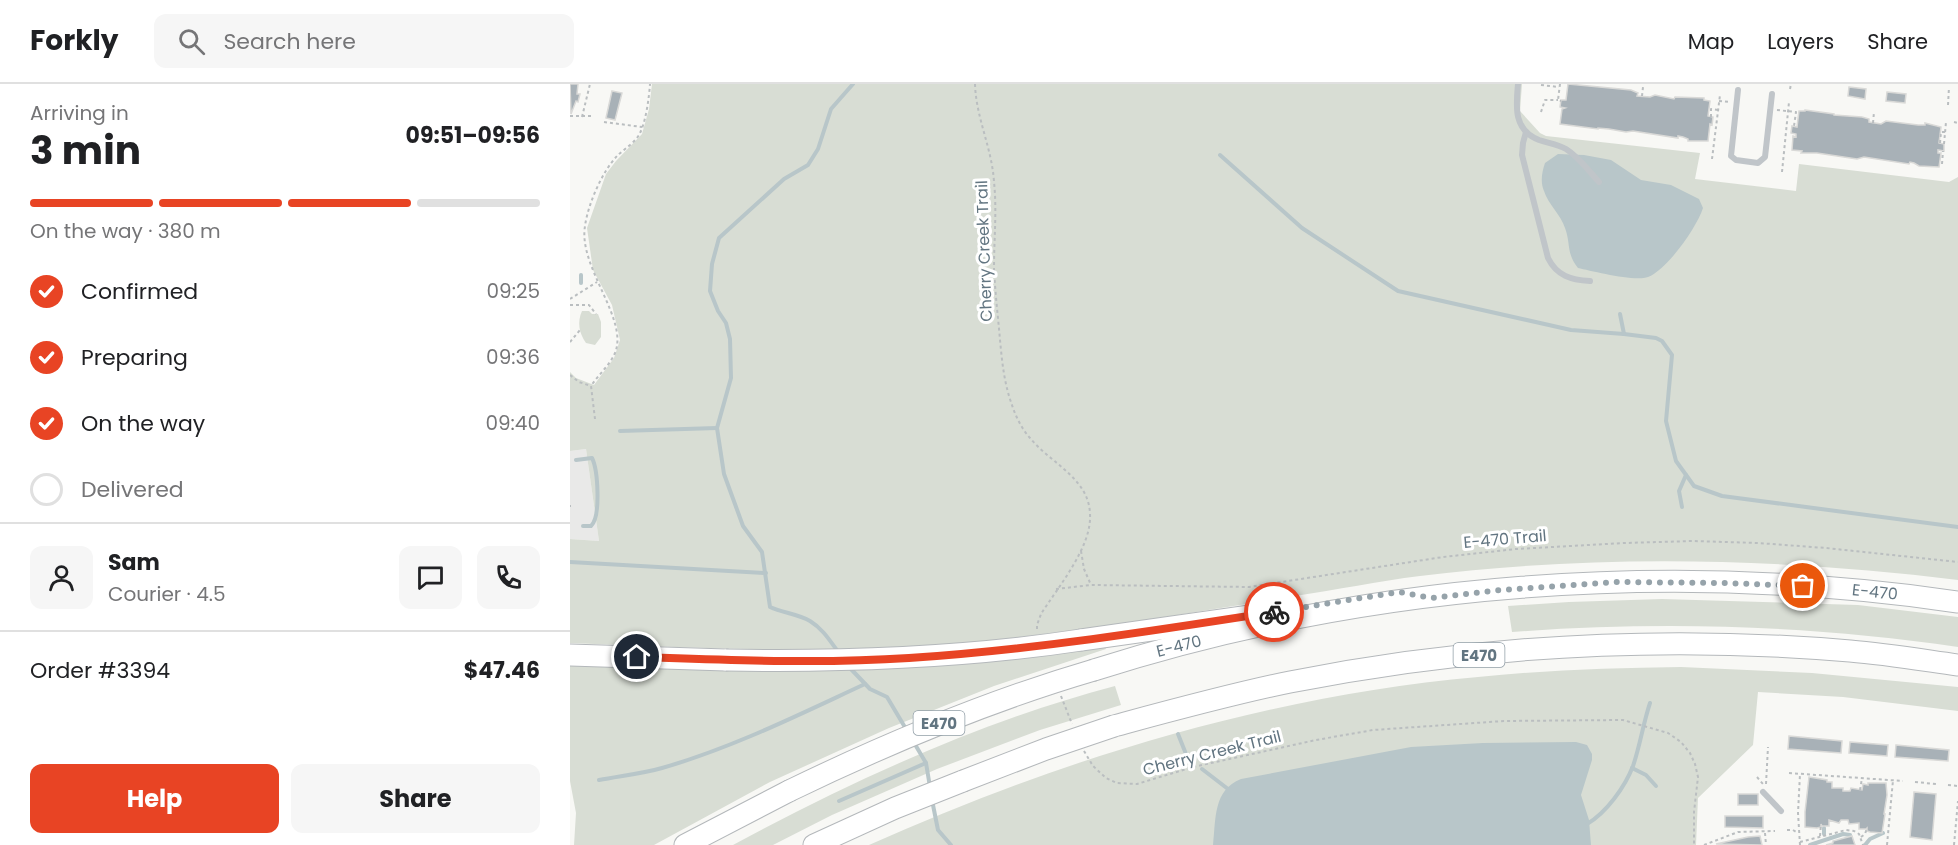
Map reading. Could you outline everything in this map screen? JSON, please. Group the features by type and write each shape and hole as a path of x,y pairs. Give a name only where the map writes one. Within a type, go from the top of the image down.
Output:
{"highway":[{"name":"E-470","path":"686,845 789,791 874,750 938,723 1094,670 1177,646 1261,626 1431,598 1575,585 1694,582 1836,588 1958,602"},
{"path":"570,655 819,661 908,658 1081,640 1399,592 1431,598"},
{"name":"E470","path":"814,845 963,781 1114,726 1239,693 1422,661 1509,651 1672,645 1775,646 1851,651 1958,665"},
{"path":"1851,651 1884,667 1958,677"}],"lane":[{"path":"1518,84 1517,116 1520,126 1537,139 1573,154 1599,182"},
{"path":"1738,90 1731,156 1736,160 1758,163 1765,157 1772,94"},
{"path":"1526,132 1522,155 1548,258 1559,274 1577,280 1590,281"},
{"path":"1763,792 1780,811"}],"path":[{"path":"582,117 590,84"},
{"path":"595,419 591,386 614,356 618,341 611,308 597,282 589,260 584,232 585,224 605,172 615,158 639,136 650,84"},
{"name":"Cherry Creek Trail","path":"975,84 978,112 994,173 995,290 1007,388 1015,415 1030,439 1067,472 1087,499 1090,521 1081,551 1039,618 1038,635"},
{"path":"1790,89 1791,84"},
{"path":"1541,85 1560,86 1559,101 1545,100 1542,112"},
{"path":"1642,96 1643,87"},
{"path":"1948,105 1949,87"},
{"path":"1712,159 1720,94"},
{"path":"579,98 586,100"},
{"path":"1719,101 1730,102"},
{"path":"1782,172 1789,102"},
{"path":"1711,117 1712,109 1718,110"},
{"path":"1777,110 1796,112 1794,126"},
{"path":"1873,123 1874,112"},
{"path":"570,116 593,116"},
{"path":"604,122 642,127"},
{"path":"1942,144 1946,122"},
{"path":"1942,164 1943,151"},
{"path":"570,299 597,282"},
{"path":"570,305 589,305 596,314"},
{"path":"570,342 580,330"},
{"path":"570,375 579,382 591,386"},
{"name":"E-470 Trail","path":"1056,589 1091,585 1249,587 1405,561 1483,552 1570,545 1659,542 1716,541 1770,544 1958,562"},
{"path":"1081,551 1084,569 1091,585"},
{"path":"1059,689 1073,726"},
{"name":"Cherry Creek Trail","path":"1081,744 1089,762 1101,774 1113,782 1127,784 1143,783 1186,769 1294,744 1373,730 1552,719 1613,719 1665,732 1688,750 1695,764 1698,780 1694,812 1694,845"},
{"path":"1756,777 1766,788 1768,747"},
{"path":"1789,773 1904,781"},
{"path":"1800,774 1798,813 1800,843 1850,830 1857,832 1863,845"},
{"path":"1860,790 1862,778"},
{"path":"1887,845 1893,780"},
{"path":"1915,782 1936,784"},
{"path":"1948,785 1958,786"},
{"path":"1954,845 1958,801"},
{"path":"1820,837 1821,824"},
{"path":"1861,837 1867,828"},
{"path":"1787,830 1793,830 1799,834"},
{"path":"1704,845 1743,831 1775,831"},
{"path":"1765,832 1766,845"}],"shaded area":[{"path":"652,84 1522,84 1520,111 1540,133 1546,136 1700,153 1695,179 1796,191 1799,164 1949,182 1958,177 1958,580 1756,563 1554,564 1404,578 1119,624 941,645 802,650 570,643 570,539 599,541 586,449 570,451 570,372 576,378 594,385 614,358 620,340 612,305 593,270 587,228 606,174 642,134 649,109"},
{"path":"1558,154 1584,155 1611,160 1641,180 1671,185 1699,199 1703,208 1700,216 1672,257 1656,273 1648,277 1624,277 1578,268 1570,253 1563,223 1546,196 1542,184 1545,163"},
{"path":"582,311 598,314 601,322 601,337 595,345 586,343 582,335 579,323"},
{"path":"586,449 599,541 570,539 570,451"},
{"path":"1662,599 1858,605 1958,617 1958,647 1847,634 1736,627 1624,627 1512,632 1508,606"},
{"path":"1105,646 1106,649 994,686 889,728 770,782 654,845 574,845 576,813 570,781 570,664"},
{"path":"1681,667 1812,673 1958,687 1958,711 1843,697 1758,692 1753,745 1698,798 1696,845 869,845 1015,785 1090,759 1243,716 1321,699 1399,686 1478,677 1579,670"},
{"path":"1115,686 1121,705 1040,730 937,769 832,815 773,845 733,845 824,798 919,754 1017,716"},
{"path":"1576,742 1587,745 1592,754 1581,795 1589,820 1591,845 1213,845 1216,816 1221,798 1225,790 1241,779 1411,747 1483,743"}],"building":[{"path":"570,84 578,84 577,94 580,94 571,114"},
{"path":"1568,84 1631,90 1638,93 1637,96 1655,95 1674,99 1675,97 1704,98 1710,101 1708,116 1713,117 1708,141 1688,141 1678,136 1678,138 1560,124 1562,109 1565,108 1560,107 1561,100 1566,100"},
{"path":"1849,87 1866,89 1865,99 1848,96"},
{"path":"612,91 622,93 615,120 606,118"},
{"path":"1887,92 1906,94 1905,103 1886,101"},
{"path":"1799,111 1862,117 1869,119 1869,122 1881,124 1886,121 1918,125 1925,125 1925,123 1941,127 1939,143 1944,144 1944,151 1938,150 1938,153 1941,153 1939,167 1864,157 1857,159 1801,153 1802,151 1792,150 1793,136 1796,137 1796,134 1791,133 1792,126 1797,127"},
{"path":"1789,736 1842,741 1841,753 1788,749"},
{"path":"1850,742 1888,745 1887,756 1849,753"},
{"path":"1896,745 1949,750 1948,761 1895,757"},
{"path":"1809,777 1832,782 1832,788 1843,788 1843,791 1850,791 1851,788 1862,790 1863,784 1868,785 1868,783 1886,783 1887,795 1882,833 1867,831 1867,828 1859,829 1859,823 1849,824 1848,820 1841,820 1839,823 1829,820 1829,826 1821,824 1821,827 1817,828 1805,827"},
{"path":"1914,792 1936,794 1932,840 1910,837"},
{"path":"1738,794 1758,794 1758,805 1738,805"},
{"path":"1725,816 1763,816 1763,828 1725,827"},
{"path":"1760,836 1762,845 1716,844 1748,837"},
{"path":"1852,836 1855,845 1826,845 1833,841"}],"waterway":[{"path":"839,653 815,624 770,607 762,552 743,526 724,474 717,428 731,378 730,339 726,323 710,291 712,264 719,238 784,179 808,165 818,149 831,109 853,84"},
{"path":"1220,155 1302,228 1398,291 1571,330 1624,334 1656,338 1662,341 1672,355 1666,421 1676,461 1694,486 1722,496 1958,527"},
{"path":"581,275 581,283"},
{"path":"1620,314 1624,334"},
{"path":"620,431 717,428"},
{"path":"576,460 592,458 597,482 594,521 591,526 583,526"},
{"path":"1682,507 1679,491 1686,475"},
{"path":"570,562 766,573"},
{"path":"850,668 870,689 887,697 906,729"},
{"path":"599,780 654,770 714,751 865,684"},
{"path":"1587,824 1608,806 1630,774 1650,703"},
{"path":"1178,734 1188,759"},
{"path":"913,741 926,763 930,787"},
{"path":"839,801 926,763"},
{"path":"1632,768 1646,775 1656,786"},
{"path":"1202,769 1228,789"},
{"path":"932,800 938,830 951,845"},
{"path":"1824,828 1824,834"},
{"path":"1865,845 1870,839 1883,833"},
{"path":"1810,845 1843,834 1850,835"}],"way so far":[{"path":"1274,612 1399,592 1431,598 1501,590 1618,582 1803,586"}],"route":[{"path":"637,657 795,661 908,658 1052,644 1274,612"}]}
